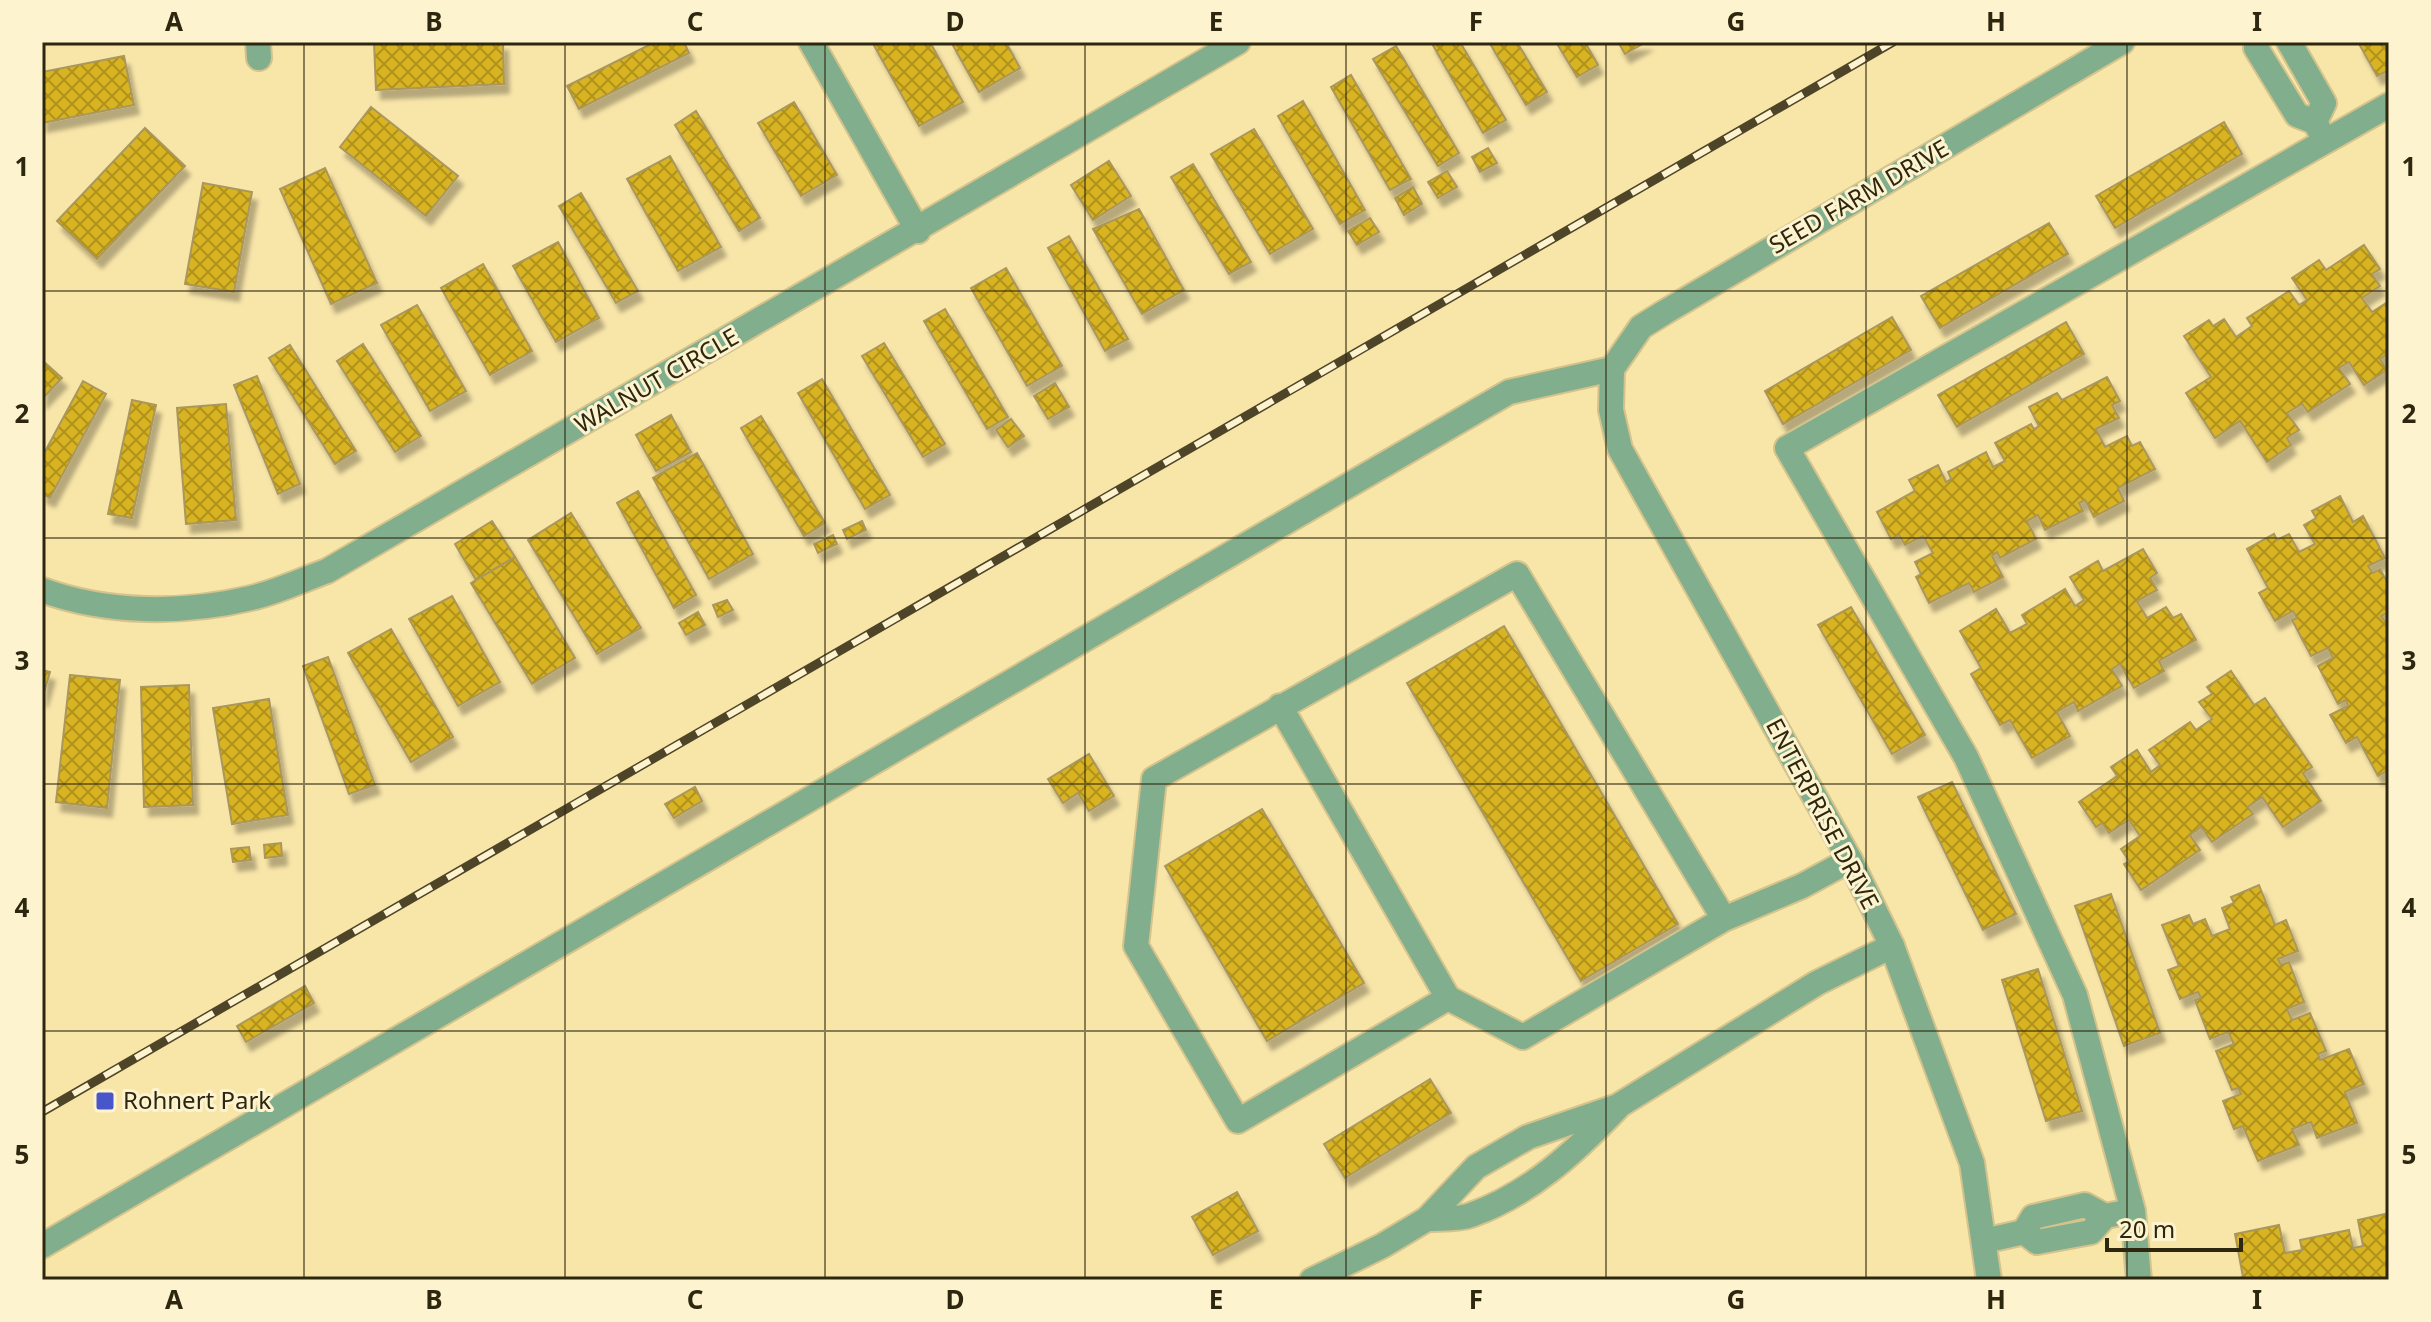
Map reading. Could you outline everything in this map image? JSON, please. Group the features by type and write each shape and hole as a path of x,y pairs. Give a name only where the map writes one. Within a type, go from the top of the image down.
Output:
{"street":[{"path":"811,42 918,231"},
{"name":"WALNUT CIRCLE","path":"42,590 71,601 135,608 194,609 253,598 327,571 918,231 1238,42"},
{"name":"SEED FARM DRIVE","path":"1612,369 1641,327 2122,42"},
{"path":"2258,42 2256,48 2297,115 2320,132"},
{"path":"2289,42 2324,103 2320,132"},
{"path":"2139,1280 2133,1211 2075,995 1966,757 1787,448 2320,132 2389,105"},
{"path":"42,1246 1509,392 1612,369"},
{"name":"ENTERPRISE DRIVE","path":"1612,369 1611,410 1620,449 1850,860 1892,946 1972,1163 1989,1280"},
{"path":"1448,998 1238,1121 1136,946 1154,779 1517,574 1724,919"},
{"path":"1280,706 1448,998 1523,1037 1724,919 1802,886 1850,860"},
{"path":"1312,1280 1382,1246 1427,1219 1476,1167 1515,1144 1618,1106 1817,983 1892,946"},
{"path":"1427,1219 1469,1216 1545,1176 1571,1156 1618,1106"},
{"path":"1984,1241 2024,1232 2033,1217 2085,1205 2105,1216 2133,1211"}],"building":[{"path":"374,42 503,42 504,84 376,90"},
{"path":"655,42 684,42 689,53 579,109 567,86"},
{"path":"872,42 930,42 963,102 919,126"},
{"path":"951,42 1006,42 1020,68 979,92"},
{"path":"1431,42 1460,42 1506,120 1483,133"},
{"path":"1489,42 1517,42 1547,92 1526,105"},
{"path":"1556,42 1585,42 1598,65 1577,77"},
{"path":"1618,42 1646,42 1625,54"},
{"path":"2389,42 2389,70 2377,76 2359,44"},
{"path":"1396,46 1459,153 1438,166 1373,59"},
{"path":"124,56 134,105 42,123 42,72"},
{"path":"1351,75 1411,179 1390,190 1331,87"},
{"path":"1303,101 1365,210 1340,224 1278,116"},
{"path":"794,102 837,175 801,196 758,123"},
{"path":"371,107 458,176 426,216 340,147"},
{"path":"696,111 760,218 739,231 675,125"},
{"path":"2224,122 2242,154 2115,228 2096,196"},
{"path":"145,128 185,166 97,259 57,221"},
{"path":"1254,129 1313,229 1270,254 1211,154"},
{"path":"1488,148 1497,163 1480,172 1472,157"},
{"path":"670,156 721,247 678,271 627,179"},
{"path":"1109,161 1131,196 1093,220 1071,185"},
{"path":"1193,164 1251,262 1229,274 1171,177"},
{"path":"325,168 377,283 331,304 280,189"},
{"path":"1447,171 1457,187 1438,198 1428,182"},
{"path":"203,183 252,192 234,292 185,284"},
{"path":"1413,187 1422,204 1404,215 1395,198"},
{"path":"581,193 638,291 616,303 559,206"},
{"path":"1139,209 1184,290 1142,314 1093,229"},
{"path":"1370,218 1379,232 1357,245 1348,231"},
{"path":"2049,223 2068,254 1940,328 1921,296"},
{"path":"1069,236 1128,339 1105,351 1048,248"},
{"path":"558,242 599,318 556,342 513,266"},
{"path":"2364,245 2380,269 2372,274 2380,286 2362,298 2372,312 2389,301 2389,353 2380,359 2387,370 2364,385 2349,362 2339,368 2350,384 2308,412 2302,404 2287,413 2299,430 2287,438 2291,445 2267,462 2240,421 2215,438 2186,393 2211,377 2184,336 2209,320 2213,326 2224,319 2236,337 2252,326 2247,318 2289,291 2299,305 2307,300 2292,278 2319,260 2326,270"},
{"path":"483,264 532,351 490,375 441,288"},
{"path":"1006,268 1062,366 1027,386 971,288"},
{"path":"417,305 466,391 430,411 381,325"},
{"path":"945,309 1008,417 987,429 924,321"},
{"path":"1892,317 1911,350 1783,424 1765,391"},
{"path":"2066,322 2084,354 1957,427 1938,395"},
{"path":"884,343 945,444 923,457 862,356"},
{"path":"363,344 421,436 395,452 337,361"},
{"path":"290,345 356,451 335,464 269,358"},
{"path":"42,360 62,378 42,399"},
{"path":"257,376 300,484 278,494 234,385"},
{"path":"2107,377 2120,401 2112,405 2119,418 2096,429 2105,447 2127,436 2132,446 2140,442 2155,469 2118,488 2124,501 2094,517 2085,500 2079,503 2083,511 2045,530 2038,515 2027,521 2036,539 2000,558 1997,552 1992,556 2003,577 1974,592 1969,583 1929,603 1916,577 1921,574 1915,562 1933,553 1923,536 1905,545 1899,535 1891,539 1877,512 1915,491 1909,480 1938,465 1946,482 1951,479 1948,472 1986,452 1993,467 2005,461 1995,443 2031,424 2034,429 2039,426 2029,407 2057,393 2062,400"},
{"path":"822,379 890,495 865,509 798,393"},
{"path":"83,381 106,394 50,498 42,494 42,457"},
{"path":"1055,383 1069,407 1048,419 1034,396"},
{"path":"132,400 156,405 132,518 108,514"},
{"path":"226,404 236,520 186,524 177,408"},
{"path":"671,415 691,452 656,471 636,435"},
{"path":"761,416 825,523 804,536 741,428"},
{"path":"1011,419 1024,436 1008,447 996,430"},
{"path":"697,453 753,554 709,579 653,478"},
{"path":"638,491 696,595 674,608 617,503"},
{"path":"2340,496 2353,522 2363,516 2385,558 2368,566 2373,573 2380,569 2389,585 2389,612 2381,616 2389,626 2389,770 2378,776 2357,737 2346,743 2330,715 2348,706 2346,700 2338,704 2318,666 2333,658 2328,648 2311,656 2292,620 2297,618 2293,611 2275,621 2259,593 2268,588 2247,549 2274,534 2277,540 2289,534 2299,552 2315,544 2304,525 2316,518 2312,511"},
{"path":"571,513 641,628 597,654 528,540"},
{"path":"492,521 515,557 476,580 455,544"},
{"path":"862,521 866,530 847,539 843,530"},
{"path":"833,535 837,544 818,553 814,544"},
{"path":"2143,549 2157,573 2150,578 2157,590 2137,601 2147,618 2166,607 2173,618 2181,614 2196,640 2159,661 2164,671 2134,688 2120,664 2112,669 2122,686 2078,711 2074,702 2057,712 2070,736 2032,758 2010,720 2000,725 1971,674 1981,668 1960,631 1996,609 2010,633 2027,624 2022,615 2065,589 2075,606 2084,600 2070,577 2098,561 2103,571"},
{"path":"515,557 575,658 532,684 471,583"},
{"path":"452,596 500,682 458,706 409,619"},
{"path":"727,600 733,610 718,617 713,605"},
{"path":"1851,607 1925,735 1892,754 1818,625"},
{"path":"698,612 705,625 686,635 679,623"},
{"path":"1504,626 1678,924 1581,981 1407,683"},
{"path":"391,629 453,737 411,762 348,653"},
{"path":"328,657 375,785 349,794 303,666"},
{"path":"42,670 50,672 42,699"},
{"path":"2231,671 2254,705 2265,698 2312,767 2303,773 2321,801 2283,827 2262,797 2248,807 2253,814 2212,842 2201,827 2190,835 2200,850 2141,890 2124,864 2129,861 2121,849 2140,836 2129,820 2109,833 2102,823 2096,827 2079,802 2117,776 2111,767 2137,750 2151,772 2160,765 2149,750 2190,722 2196,730 2212,719 2199,702 2212,694 2207,687"},
{"path":"70,675 120,680 107,808 56,802"},
{"path":"189,685 193,805 144,807 141,687"},
{"path":"269,699 288,815 232,824 213,708"},
{"path":"1089,754 1114,796 1089,811 1078,793 1063,803 1048,779"},
{"path":"1952,782 2016,914 1983,930 1918,797"},
{"path":"695,787 702,801 674,818 665,804"},
{"path":"1262,809 1364,983 1267,1041 1165,866"},
{"path":"281,843 282,856 265,858 264,845"},
{"path":"249,847 251,860 233,862 231,849"},
{"path":"2259,885 2275,925 2286,920 2298,951 2278,959 2281,965 2289,962 2304,1002 2287,1009 2292,1020 2310,1013 2326,1051 2318,1054 2320,1060 2349,1049 2364,1084 2345,1092 2357,1123 2317,1138 2311,1122 2292,1129 2299,1145 2258,1161 2243,1126 2234,1129 2223,1101 2241,1094 2238,1088 2232,1090 2216,1051 2234,1044 2228,1032 2210,1039 2195,1000 2201,998 2198,992 2180,999 2168,970 2179,966 2162,925 2189,915 2193,924 2205,919 2212,936 2230,929 2222,908 2234,903 2231,897"},
{"path":"2111,894 2160,1033 2124,1046 2075,906"},
{"path":"2038,969 2082,1111 2046,1121 2002,980"},
{"path":"305,986 314,1003 246,1042 237,1026"},
{"path":"1430,1079 1451,1113 1345,1178 1324,1144"},
{"path":"1237,1192 1258,1231 1213,1255 1192,1217"},
{"path":"2385,1214 2389,1224 2389,1280 2233,1280 2243,1277 2235,1234 2279,1225 2285,1253 2302,1250 2300,1240 2349,1230 2353,1248 2363,1246 2358,1220"}],"railway":[{"path":"42,1112 1893,42"}],"place":[{"name":"Rohnert Park","path":"105,1101"}]}
